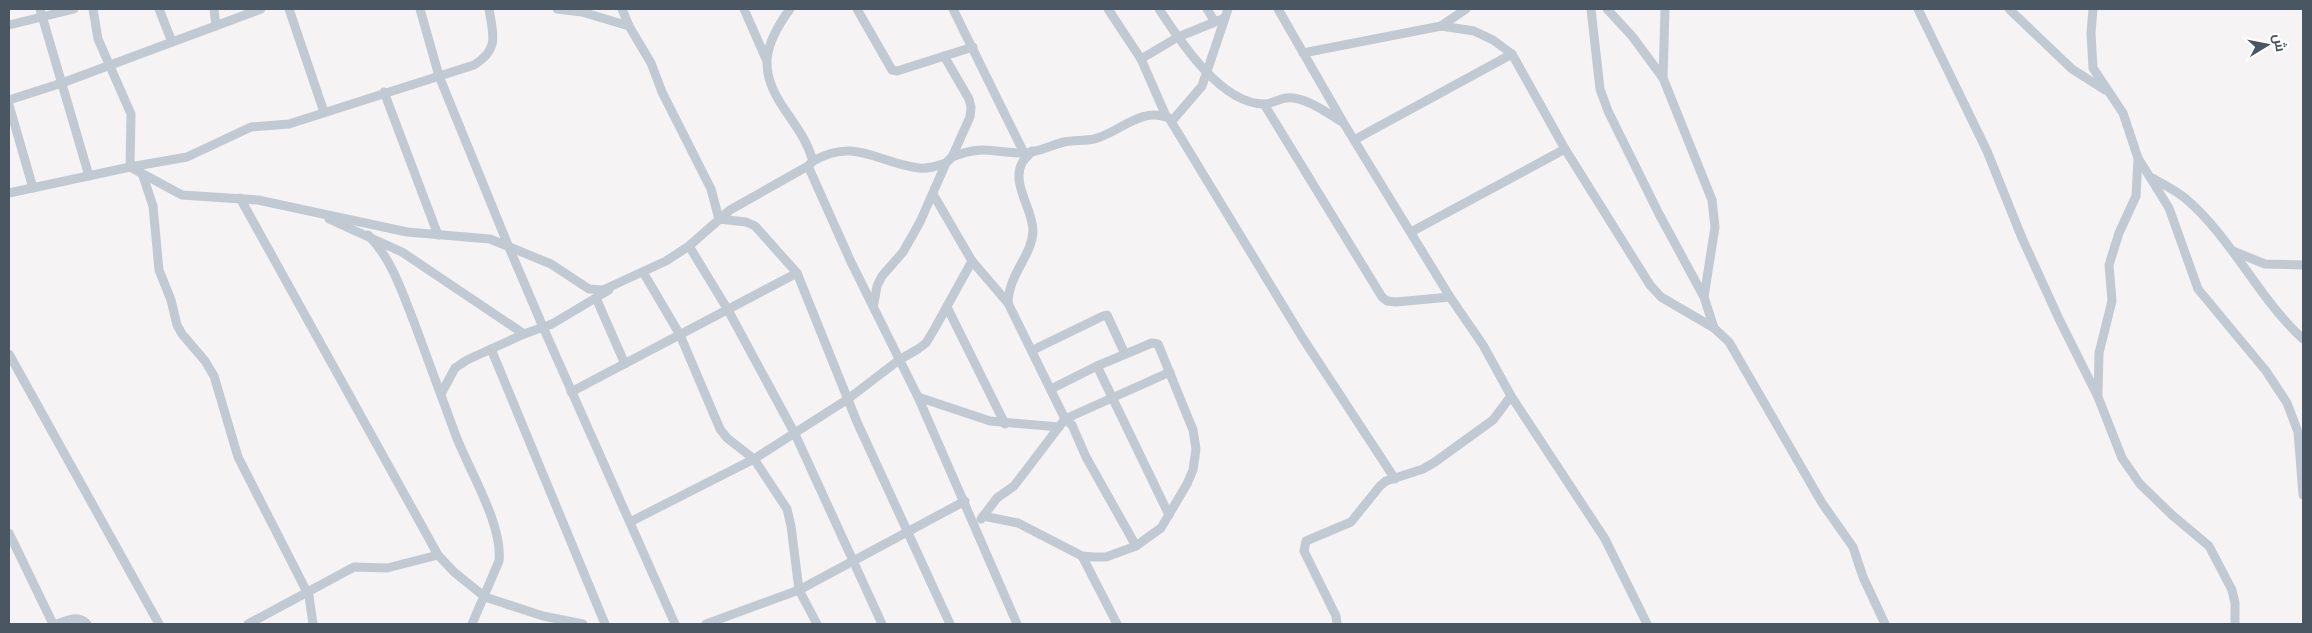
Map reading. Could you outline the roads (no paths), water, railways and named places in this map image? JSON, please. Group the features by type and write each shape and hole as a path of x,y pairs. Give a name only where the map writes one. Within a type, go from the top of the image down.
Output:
{"street":[{"path":"9,25 42,13 74,9"},
{"path":"94,9 98,39 131,114 130,167"},
{"path":"159,9 172,42"},
{"path":"214,9 216,26"},
{"path":"9,100 110,66 261,9"},
{"path":"290,9 324,112"},
{"path":"420,9 439,76 508,245 571,392 676,624"},
{"path":"9,193 197,154 251,127 289,124 384,92 474,65 490,52 493,42 489,9"},
{"path":"558,9 582,12 629,26"},
{"path":"622,9 629,26 651,63 662,92 711,189 719,219"},
{"path":"744,9 766,59 774,89 782,105 803,135 810,164 851,262 918,397 965,501 1017,624"},
{"path":"766,59 768,46 790,9"},
{"path":"857,9 892,70 897,71 973,47"},
{"path":"953,9 1028,152"},
{"path":"1108,9 1141,59 1169,118 1302,337 1395,479"},
{"path":"1159,9 1178,37 1207,72 1230,93 1264,104 1287,98 1304,101 1343,122"},
{"path":"1207,9 1215,22"},
{"path":"1169,118 1202,86 1228,9"},
{"path":"1278,9 1343,122 1450,297 1483,345 1511,396 1605,539 1648,624"},
{"path":"1441,26 1466,9"},
{"path":"1591,9 1600,89 1608,111 1659,214 1704,297 1714,328"},
{"path":"1607,9 1632,36 1663,78 1712,200 1715,227 1704,297"},
{"path":"1663,78 1665,9"},
{"path":"1918,9 1987,151 2022,238 2060,321 2098,397 2129,471 2172,515 2209,546 2216,555 2232,590 2235,603 2235,624"},
{"path":"2009,9 2072,69 2111,95"},
{"path":"2093,9 2091,33 2093,68 2123,113 2138,158 2152,178 2176,223 2198,289 2266,371 2287,403 2298,432 2303,495"},
{"path":"42,13 89,176"},
{"path":"1141,59 1178,37 1225,18"},
{"path":"1303,53 1441,26 1480,34 1506,48 1512,54 1565,148 1650,286 1661,298 1714,328 1728,342 1822,503 1853,547 1862,577 1885,624"},
{"path":"1354,140 1512,54"},
{"path":"874,305 875,293 882,276 903,252 970,117 969,99 944,56"},
{"path":"384,92 438,235"},
{"path":"1264,104 1382,297 1388,301 1396,302 1450,297"},
{"path":"9,105 33,188"},
{"path":"441,394 455,368 491,349 562,319 614,287 666,261 689,246 719,219 750,197 825,154 851,150 919,168 931,168 977,149 1028,152 1063,143 1097,138 1132,120 1147,115 1169,118"},
{"path":"1412,232 1565,148"},
{"path":"1008,303 1011,282 1032,240 1031,217 1020,183 1022,163 1028,152"},
{"path":"2098,397 2099,353 2112,301 2109,265 2119,233 2136,196 2138,158"},
{"path":"130,167 143,176 182,195 240,198 407,232 490,239 551,264 589,289 603,290 614,287"},
{"path":"143,176 153,206 159,270 171,300 177,325 182,334 205,361 214,376 238,457 307,592 313,624"},
{"path":"2152,178 2186,200 2231,250 2284,320 2303,339"},
{"path":"933,194 972,261 1008,303 1033,350 1065,419 1072,425 1086,457 1136,546"},
{"path":"240,198 438,555 454,572 485,597 544,620 582,624"},
{"path":"309,211 368,236 426,266 484,309 524,334"},
{"path":"719,219 746,222 755,226 797,273 848,399 906,532 950,624"},
{"path":"368,236 384,253 399,285 456,437 497,532 500,551 499,561 472,624"},
{"path":"689,246 728,310 794,434 882,624"},
{"path":"2231,250 2265,264 2303,265"},
{"path":"630,522 754,459 848,399 899,360 926,343 972,261"},
{"path":"643,272 680,336 720,429 727,438 754,459 787,509 791,526 798,590 817,624"},
{"path":"571,392 797,273"},
{"path":"596,298 625,364"},
{"path":"947,307 1005,424"},
{"path":"1033,350 1108,315 1125,354"},
{"path":"983,516 1018,524 1082,556 1106,557 1136,546 1161,528 1190,477 1196,449 1193,430 1158,344 1152,343 1125,354 1051,389"},
{"path":"491,349 605,624"},
{"path":"9,354 159,624"},
{"path":"1097,366 1169,515"},
{"path":"976,527 997,498 1014,486 1065,419 1170,372"},
{"path":"1337,624 1336,616 1304,551 1306,541 1351,522 1386,481 1423,469 1493,420 1511,396"},
{"path":"918,397 990,421 1005,424 1059,427"},
{"path":"706,624 798,590 965,501"},
{"path":"9,533 54,624 74,618 81,619 87,624"},
{"path":"248,624 354,567 388,568 438,555"},
{"path":"1082,556 1117,624"}]}
